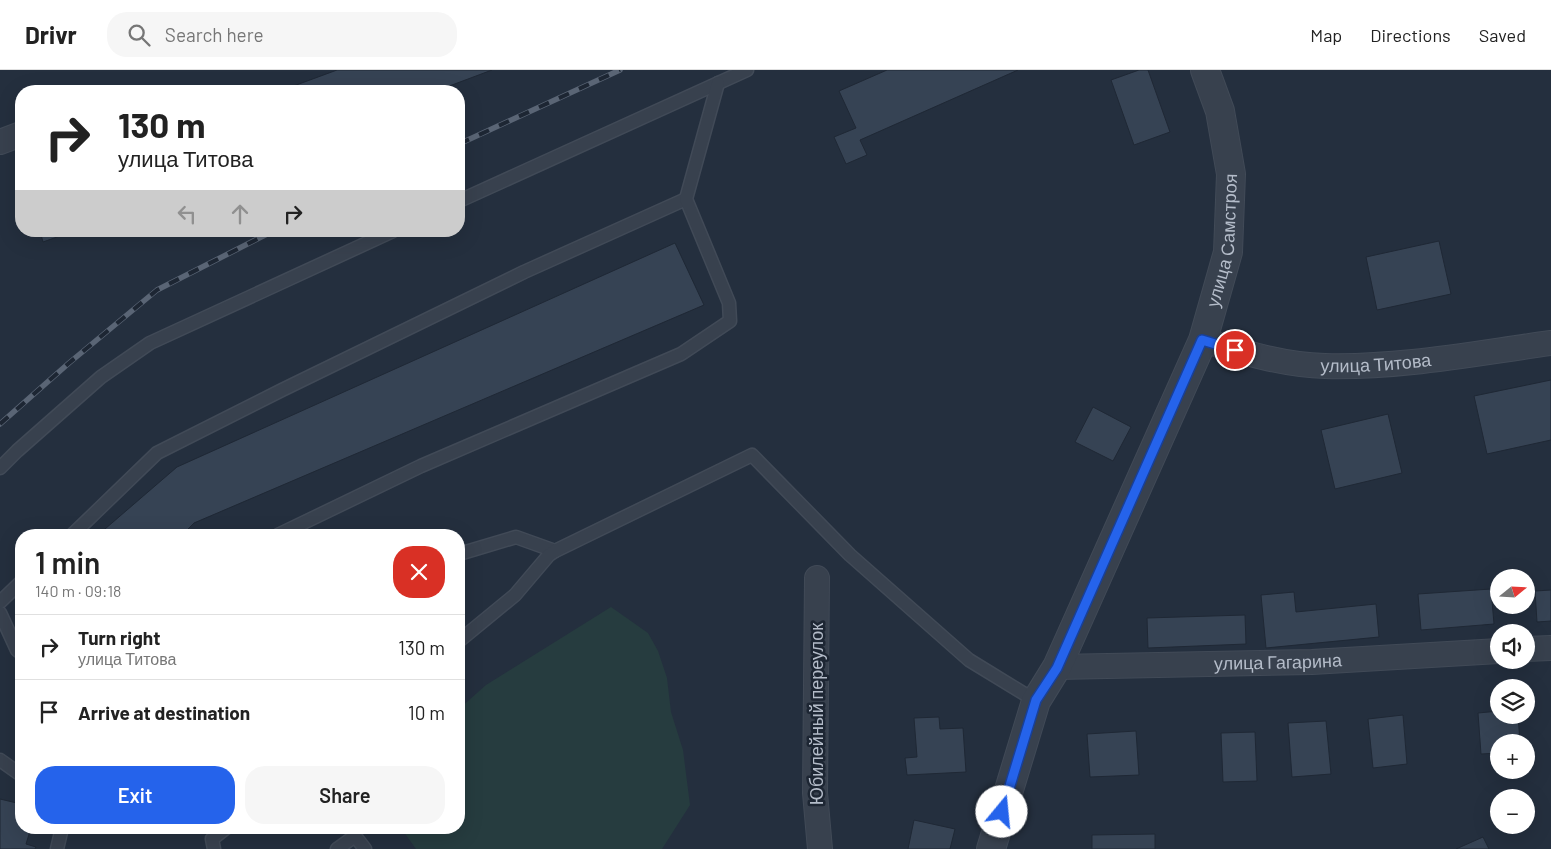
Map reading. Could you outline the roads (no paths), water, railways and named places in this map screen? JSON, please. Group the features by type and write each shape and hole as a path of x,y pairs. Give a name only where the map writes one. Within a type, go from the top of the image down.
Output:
{"street":[{"name":"улица Самстроя","path":"991,849 1036,700 1057,668 1202,340 1228,252 1231,174 1220,111 1205,70"},
{"path":"0,142 15,136"},
{"name":"улица Титова","path":"1202,340 1267,359 1324,366 1408,363 1551,342"},
{"name":"Юбилейный переулок","path":"817,578 815,793 820,849"},
{"path":"1535,649 1551,648"},
{"name":"улица Гагарина","path":"1057,668 1312,662 1490,652"}],"lane":[{"path":"465,198 747,70"},
{"path":"290,529 421,466 681,354 730,321 729,303 686,199 718,83"},
{"path":"78,529 157,453 524,272 686,199"},
{"path":"0,468 101,377 150,343 380,237"},
{"path":"465,636 515,596 549,555 555,551 752,455 850,554 969,660 1036,700"},
{"path":"465,552 516,537 555,551"},
{"path":"0,602 15,588"},
{"path":"0,613 15,646"},
{"path":"0,760 15,771"},
{"path":"56,849 60,834"},
{"path":"214,849 212,838 218,834"},
{"path":"337,849 355,836 365,849"}],"railway":[{"path":"465,141 620,70"},
{"path":"0,424 69,363 157,290 261,237"}]}
